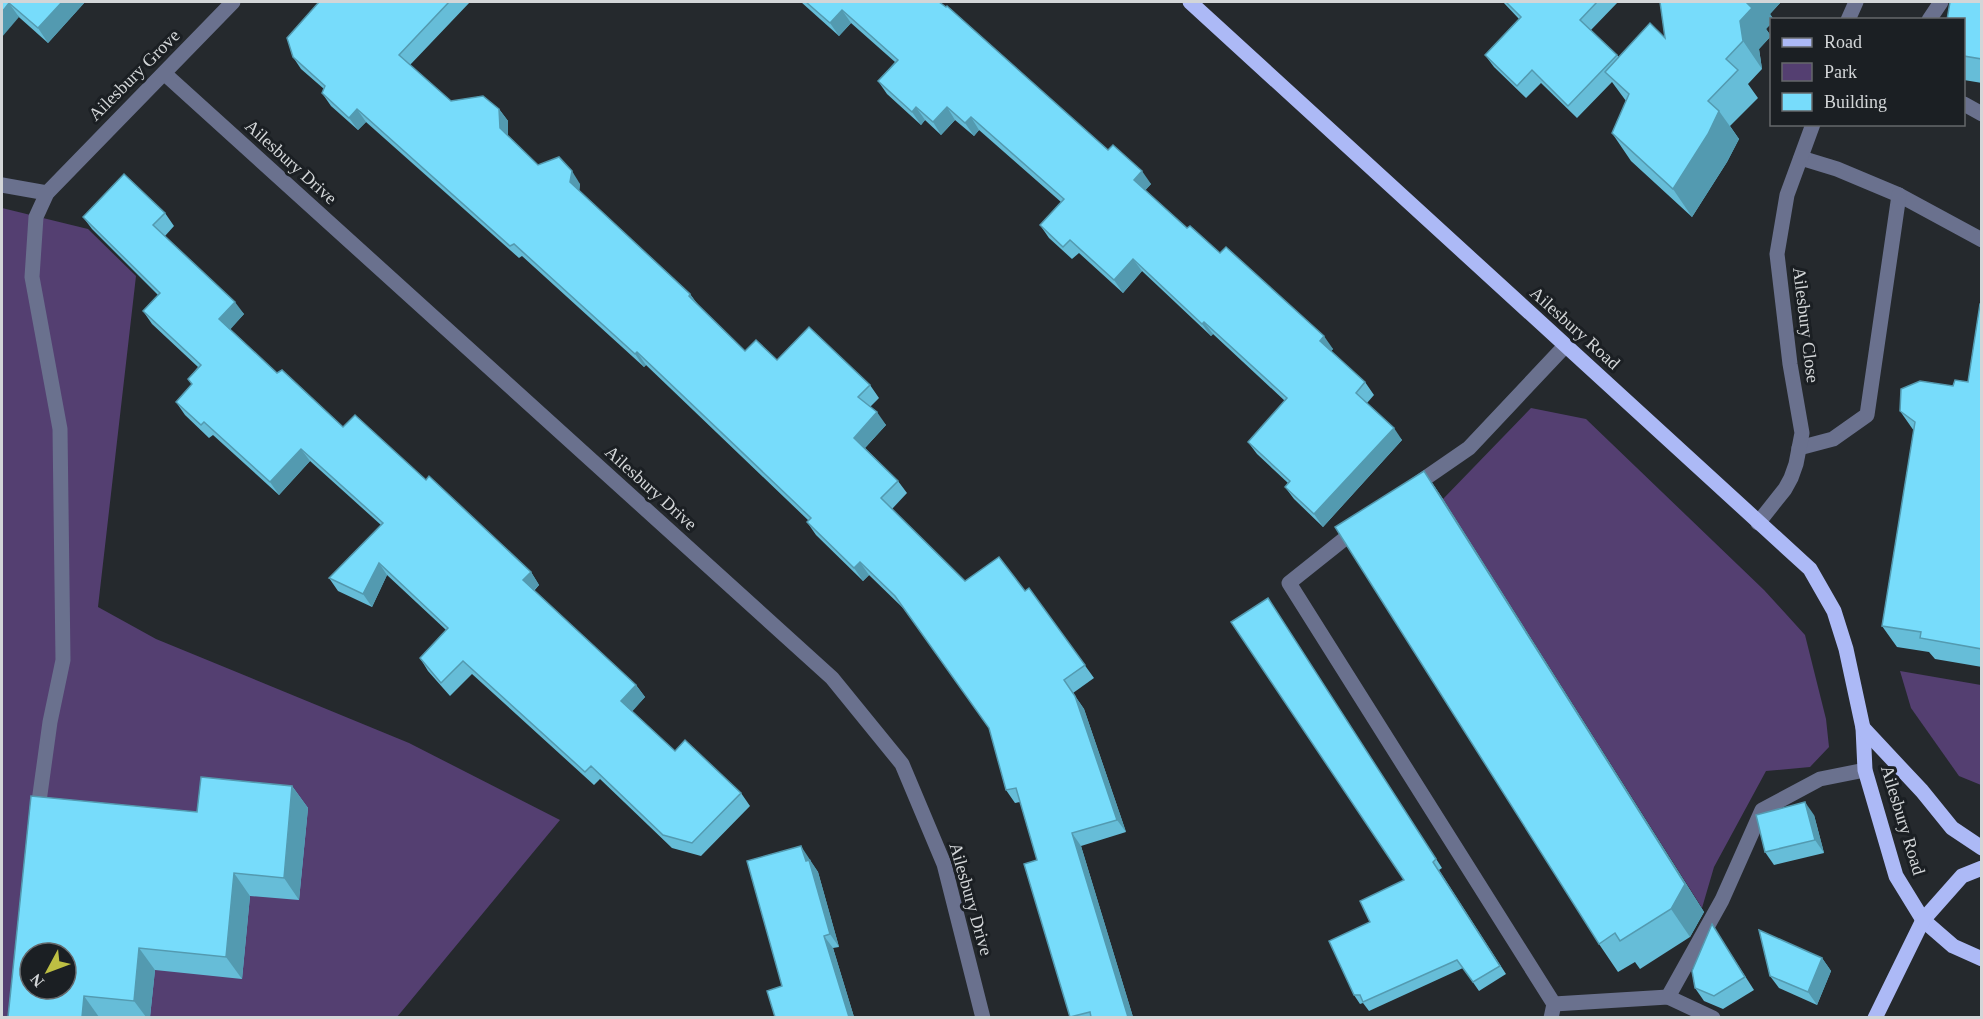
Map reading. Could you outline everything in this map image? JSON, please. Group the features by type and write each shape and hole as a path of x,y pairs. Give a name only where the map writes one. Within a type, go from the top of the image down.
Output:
{"main road":[{"name":"Ailesbury Road","path":"1190,2 1810,569 1833,611 1846,649 1863,728 1865,770 1896,876 1923,920 1953,946 1982,959"},
{"name":"Ailesbury Road","path":"1863,728 1922,791 1952,828 1982,848"},
{"path":"1875,1017 1923,920 1962,876 1982,868"}],"street":[{"name":"Ailesbury Grove","path":"47,193 233,2"},
{"path":"1849,18 1856,2"},
{"path":"1930,18 1941,2"},
{"name":"Ailesbury Drive","path":"165,74 832,678 902,764 944,864 983,1017"},
{"path":"1965,105 1982,114"},
{"name":"Ailesbury Close","path":"1758,523 1785,489 1796,464 1799,448 1801,427 1790,364 1777,254 1787,195 1812,126"},
{"path":"1801,158 1837,169 1899,195 1982,240"},
{"path":"2,184 47,193 36,216 32,277 60,429 63,660 50,722 35,828"},
{"path":"1799,448 1833,439 1867,415 1899,195"},
{"path":"1395,500 1469,448 1565,345"},
{"path":"1370,519 1289,583 1553,1011 1668,998 1713,1017"},
{"path":"1668,998 1722,900 1762,810 1820,779 1865,770"}],"green space":[{"path":"2,208 88,229 136,276 98,607 156,639 409,743 560,820 397,1017 2,1018"},
{"path":"1531,408 1586,419 1764,590 1805,635 1826,719 1829,747 1810,767 1766,771 1714,867 1702,908 1443,499"},
{"path":"1900,671 1981,685 1981,785 1959,776 1911,708"}],"building":[{"path":"2,2 62,2 38,28 9,3 2,12"},
{"path":"319,2 449,2 399,55 451,101 483,96 499,109 500,128 538,165 559,157 572,171 570,182 690,294 689,296 745,351 756,340 777,360 809,327 870,385 858,397 877,412 854,438 898,481 881,498 965,581 999,557 1025,591 1029,588 1085,665 1064,680 1075,696 1117,820 1072,833 1128,1017 1091,1017 1090,1012 1070,1017 1024,864 1037,860 1016,788 1006,790 989,728 895,596 860,562 854,568 807,522 811,518 637,352 635,354 514,244 510,246 357,109 349,118 322,93 325,86 293,57 287,38"},
{"path":"806,2 939,2 947,6 1108,150 1113,145 1142,171 1134,180 1187,228 1190,226 1220,253 1226,247 1324,336 1320,341 1365,382 1356,393 1394,428 1314,514 1285,487 1290,481 1248,442 1287,398 1204,322 1202,324 1133,259 1114,280 1070,240 1063,247 1040,225 1064,199 971,117 965,123 947,107 933,122 916,107 912,112 878,81 898,60 842,10 830,23"},
{"path":"1506,2 1597,2 1580,20 1617,55 1568,106 1532,70 1517,86 1485,55 1521,17"},
{"path":"1660,2 1746,2 1752,8 1740,21 1743,41 1726,59 1738,70 1708,101 1719,111 1708,134 1673,189 1612,133 1629,94 1605,72 1650,23 1665,38"},
{"path":"1950,2 1982,2 1982,59 1965,56 1965,18 1947,18"},
{"path":"124,174 165,213 153,225 235,302 219,319 277,373 282,370 343,427 355,415 426,480 429,476 531,572 523,580 636,685 621,701 675,751 685,740 741,793 692,843 663,835 591,766 585,772 463,661 441,683 420,658 448,628 379,563 363,594 329,578 383,523 301,449 270,482 204,422 201,425 176,402 192,384 188,379 201,365 143,311 160,293 83,217"},
{"path":"1980,304 1982,304 1982,649 1920,638 1921,632 1882,626 1915,422 1900,411 1901,389 1920,381 1953,386 1955,380 1968,382"},
{"path":"1424,471 1685,884 1671,909 1620,941 1615,933 1599,944 1335,527"},
{"path":"1268,598 1436,859 1433,862 1500,966 1473,982 1457,960 1363,1002 1360,995 1354,995 1329,941 1370,922 1360,901 1404,880 1231,622"},
{"path":"201,777 292,786 284,878 234,873 226,957 139,948 134,1001 84,996 82,1017 8,1017 31,796 197,812"},
{"path":"1805,802 1815,840 1765,852 1756,815"},
{"path":"801,846 806,861 809,860 830,934 824,936 849,1017 775,1017 767,991 782,986 747,861"},
{"path":"1712,924 1745,977 1714,996 1695,988 1692,971"},
{"path":"1759,930 1822,958 1808,992 1770,976"}]}
